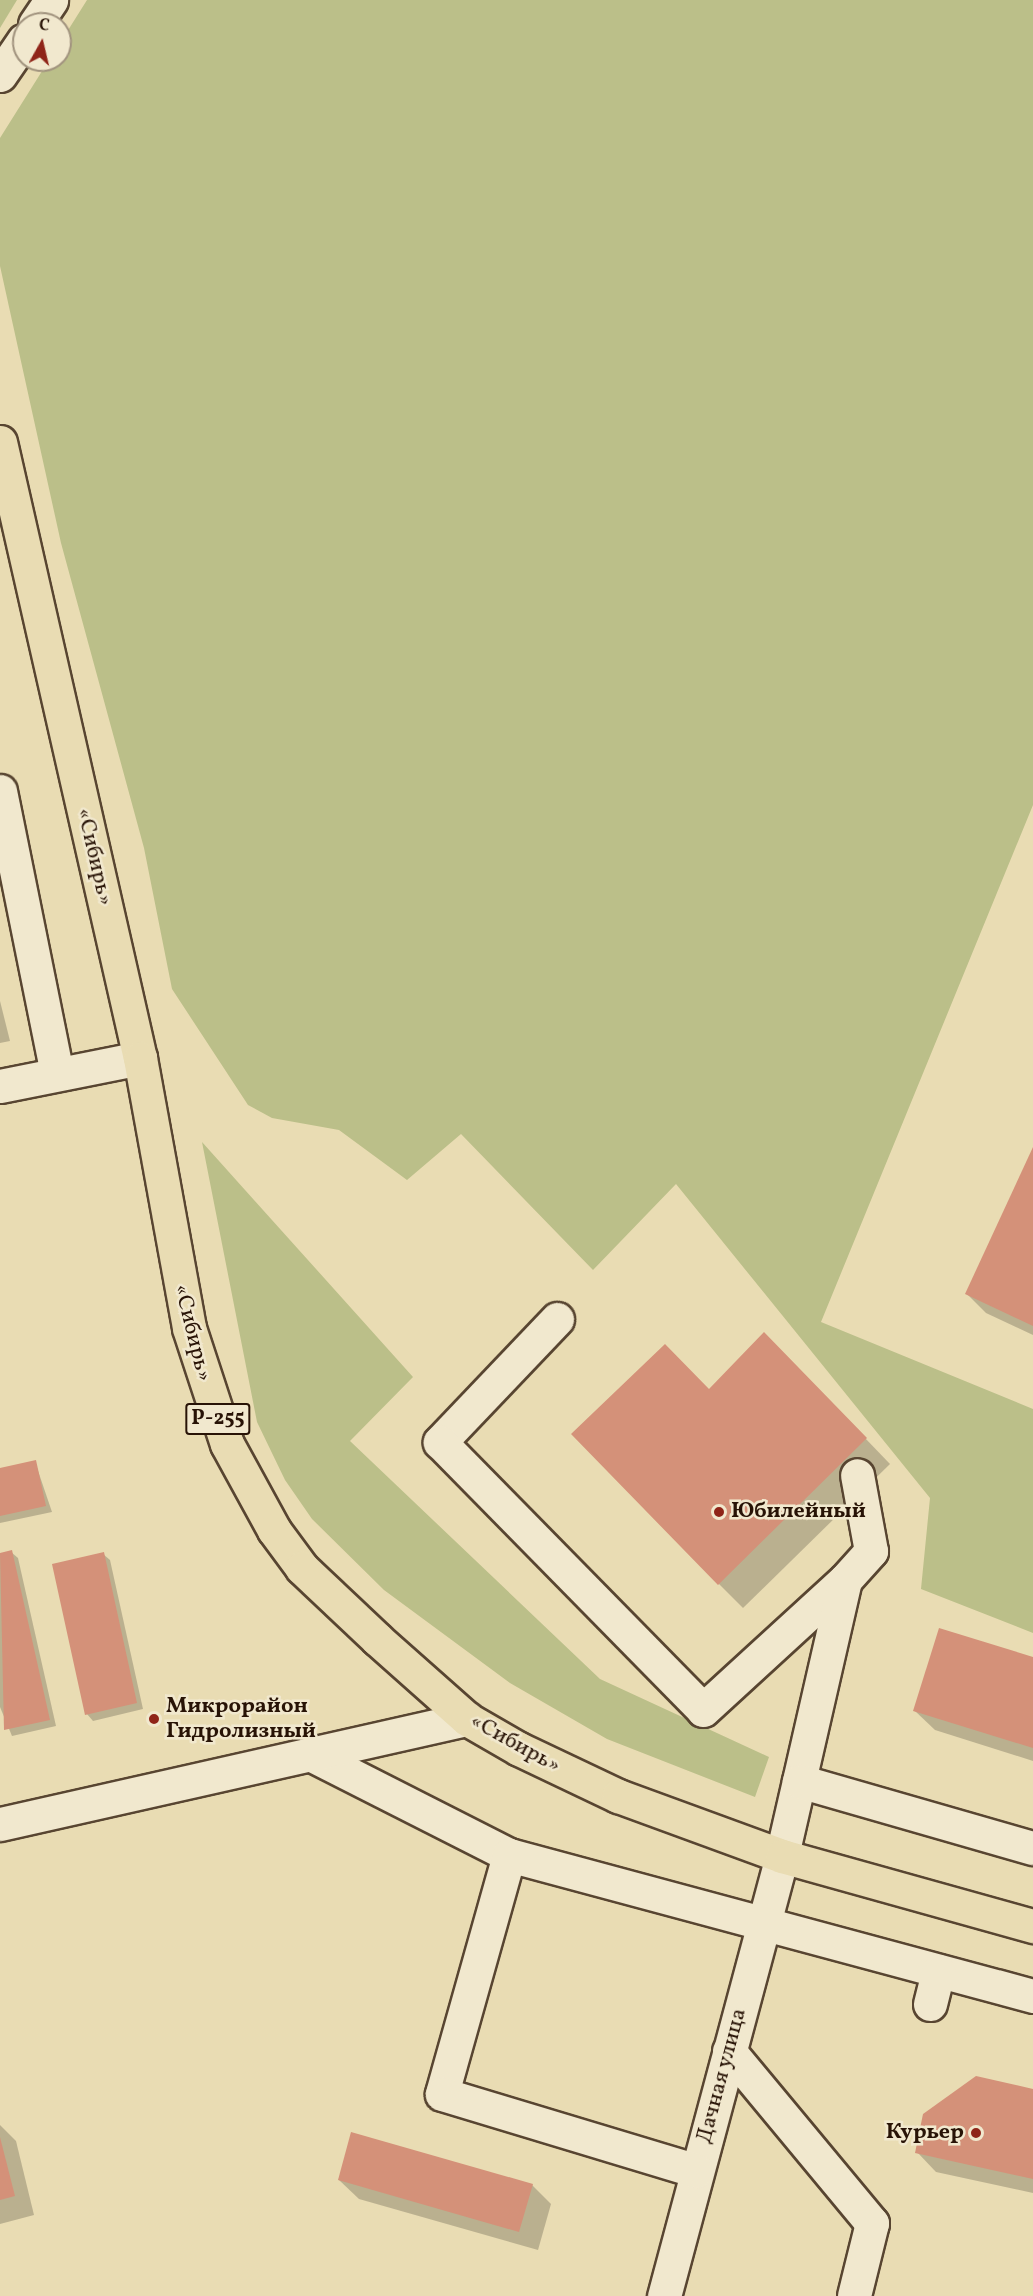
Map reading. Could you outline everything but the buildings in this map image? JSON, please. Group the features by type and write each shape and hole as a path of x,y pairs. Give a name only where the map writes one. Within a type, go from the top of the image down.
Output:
{"highway":[{"name":"«Сибирь»","path":"1,453 140,1058 189,1328 207,1392 249,1490 319,1585 467,1719 618,1797 782,1856 1033,1926"}],"street":[{"path":"0,75 12,58"},
{"path":"2,811 57,1072"},
{"path":"0,1086 57,1072 140,1058"},
{"path":"557,1319 440,1442 703,1710 845,1580 871,1551 857,1475"},
{"name":"Дачная улица","path":"664,2296 782,1856 845,1580"},
{"path":"0,1824 467,1719"},
{"path":"310,1754 509,1855 1033,1996"},
{"path":"799,1781 1033,1848"},
{"path":"509,1855 442,2094 697,2171"},
{"path":"930,2004 938,1971"},
{"path":"729,2051 872,2223 854,2296"}],"green space":[{"path":"0,0 17,0 0,28"},
{"path":"87,0 1033,0 1033,805 821,1322 1033,1409 1033,1633 921,1589 930,1498 676,1184 593,1270 461,1134 407,1180 339,1130 272,1118 248,1105 172,989 144,848 61,543 0,266 0,138 41,72 72,72 72,24"},
{"path":"202,1142 413,1377 350,1441 600,1679 769,1757 755,1797 607,1739 510,1683 384,1590 312,1519 285,1480 257,1422"}],"place":[{"name":"Юбилейный","path":"719,1512"},
{"name":"Микрорайон Гидролизный","path":"154,1719"},
{"name":"Курьер","path":"976,2133"}]}
